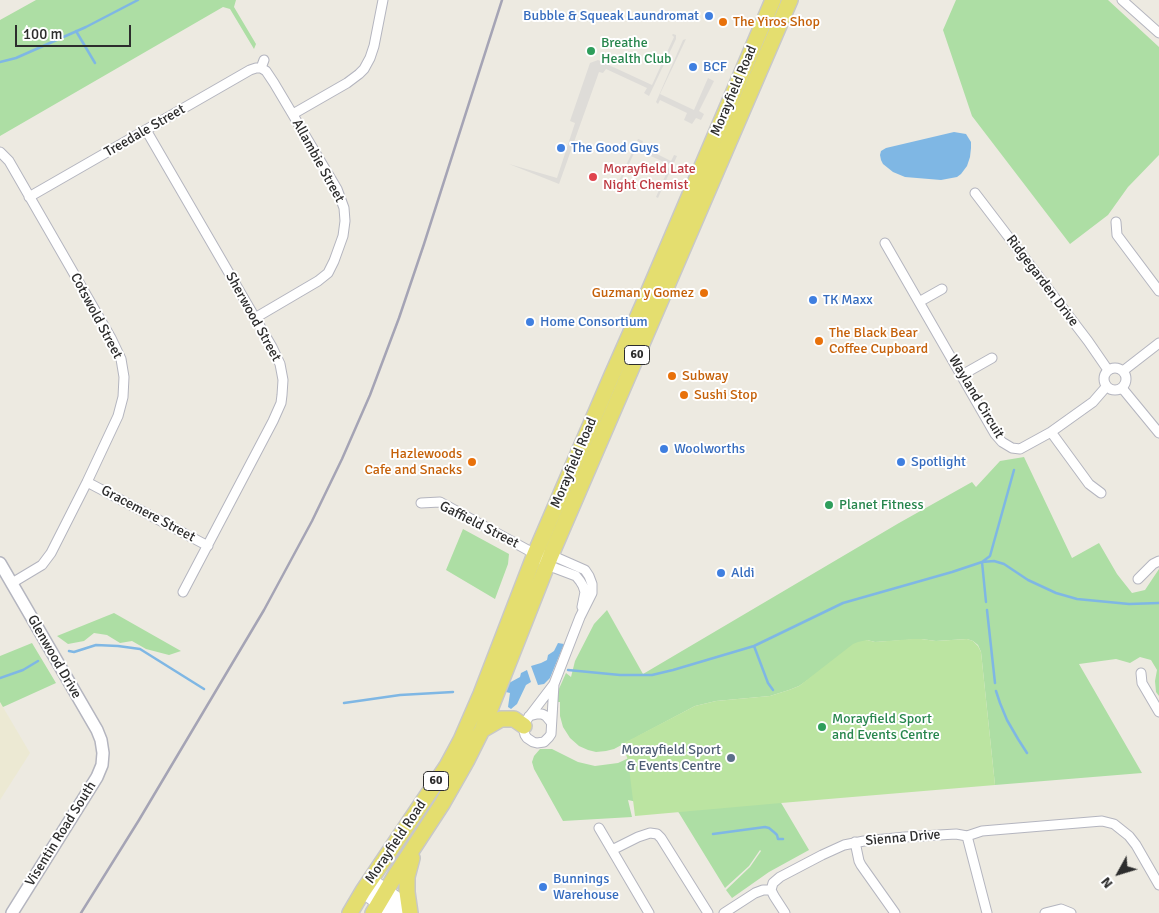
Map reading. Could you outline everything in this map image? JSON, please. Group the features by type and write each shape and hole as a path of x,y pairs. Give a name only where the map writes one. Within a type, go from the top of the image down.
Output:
{"main road":[{"name":"Morayfield Road","path":"350,913 366,886 447,766 461,740 535,554 773,0"},
{"name":"Morayfield Road","path":"379,902 442,804 482,730 549,560 790,0"},
{"path":"482,730 501,719 514,719 526,722"},
{"path":"409,913 406,892 407,877 412,861 412,849"},
{"path":"366,886 379,902 394,913"},
{"path":"379,902 399,901 409,913"}],"street":[{"path":"293,114 347,82 364,69 374,46 383,0"},
{"path":"1122,0 1159,34"},
{"name":"Allambie Street","path":"255,318 318,281 328,273 334,261 345,221 344,208 340,196 262,64"},
{"name":"Treedale Street","path":"29,197 262,64"},
{"name":"Sherwood Street","path":"146,130 272,347 280,364 283,380 278,411 184,592"},
{"name":"Cotswold Street","path":"0,152 9,161 117,349 123,368 124,388 122,406 115,425 47,559 36,569 12,584"},
{"name":"Ridgegarden Drive","path":"975,192 1108,370"},
{"path":"1116,222 1117,235 1159,291"},
{"name":"Wayland Circuit","path":"885,244 995,434 1002,442 1012,448 1020,449 1051,432 1093,402 1106,387"},
{"path":"919,302 942,289"},
{"path":"1123,371 1159,343"},
{"path":"962,375 992,358"},
{"path":"1116,368 1123,371 1126,379 1125,385 1122,388 1114,390 1106,387 1103,378 1108,370 1116,368"},
{"path":"1122,388 1159,433"},
{"path":"1051,432 1089,484 1100,493"},
{"name":"Gracemere Street","path":"87,482 208,546"},
{"name":"Gaffield Street","path":"420,503 440,502 535,554"},
{"path":"535,554 585,570 592,584 592,594 580,617 554,684 526,722 524,731 527,738 533,742 546,740 552,734 554,684"},
{"path":"1138,579 1152,564 1159,561"},
{"name":"Glenwood Drive","path":"0,562 97,730 103,753"},
{"path":"1141,673 1142,683 1159,712"},
{"path":"526,722 537,714 546,716 551,722"},
{"name":"Visentin Road South","path":"12,913 97,777 102,765 103,753"},
{"name":"Sienna Drive","path":"724,913 755,893 771,890 773,883 780,877 835,848 855,842 930,835 956,834 967,836 982,832 1102,821 1114,824 1129,836 1159,885"},
{"path":"599,828 649,913"},
{"path":"612,850 638,837 650,833 657,834 662,838 708,913"},
{"path":"967,836 987,913"},
{"path":"855,842 861,865 895,913"},
{"path":"771,890 785,913"},
{"path":"1045,913 1061,910 1071,913"}],"shaded area":[{"path":"673,34 676,35 676,39 649,96 644,93 647,88 606,69 603,73 599,72 559,184 509,164 557,178 575,123 570,121 590,63 598,60 652,85 674,37"},
{"path":"686,39 660,94 694,110 708,78 714,81 699,111 704,114 701,120 696,118 692,124 684,120 687,113 660,100 658,104 656,102 683,40"},
{"path":"638,139 643,141 641,146 671,161 674,155 677,156 658,198 656,197 670,165 636,149 621,181 619,181"},
{"path":"0,702 30,753 0,800"}],"green space":[{"path":"36,0 236,0 234,7 256,44 254,49 230,9 223,7 0,136 0,20"},
{"path":"956,0 1108,0 1159,47 1159,155 1128,187 1108,215 1070,244 972,116 943,30"},
{"path":"1024,457 1072,558 1099,543 1117,574 1132,593 1145,590 1159,569 1159,696 1156,692 1155,681 1157,670 1151,660 1140,657 1130,663 1116,659 1079,664 1142,773 995,785 981,652 978,645 967,639 875,642 867,640 799,686 770,696 716,701 695,706 614,749 606,751 596,752 579,746 570,738 563,727 560,716 560,702 557,702 558,691 566,673 571,677 575,661 594,624 607,610 643,674 972,482 976,487 1000,461"},
{"path":"463,529 509,554 508,564 495,599 446,570"},
{"path":"114,613 181,651 169,655 146,649 132,641 120,643 107,635 94,633 84,641 68,644 57,636"},
{"name":"Morayfield Sport and Events Centre","path":"913,639 936,641 967,639 973,641 978,646 981,652 995,785 635,816 628,760 622,744 695,706 716,701 770,696 799,686 858,642 867,640 875,642"},
{"path":"32,643 56,683 3,707 0,702 0,656"},
{"path":"540,749 552,749 578,762 595,766 618,763 633,756 637,802 628,800 632,817 563,821 534,769 532,762"},
{"path":"780,801 809,850 769,872 732,898 726,890 750,867 761,851 749,866 725,888 674,807"}],"water":[{"path":"954,132 966,134 971,142 967,166 957,177 941,180 905,177 893,172 881,160 881,151 886,148"},
{"path":"558,643 564,644 550,678 544,684 538,685 531,666 547,660 548,655 554,651"},
{"path":"527,670 531,682 526,685 517,704 511,709 508,707 510,693 506,692 506,690 509,683 520,677 521,673"}],"waterway":[{"path":"0,62 16,58 86,27 138,0"},
{"path":"76,31 95,63"},
{"path":"568,670 620,675 652,675 673,670 754,646 843,603 982,562 990,556 1014,470"},
{"path":"986,602 982,562 994,561 1004,564 1028,580 1056,593 1077,599 1129,604 1159,603"},
{"path":"987,610 995,683"},
{"path":"69,651 74,652 96,645 140,649 204,689"},
{"path":"754,646 768,683 773,690"},
{"path":"0,678 23,670 38,661"},
{"path":"996,691 1007,720 1027,753"},
{"path":"344,703 400,695 453,692"},
{"path":"713,834 765,827 775,833 778,839 783,839"}],"railway":[{"path":"81,913 139,820 264,610 312,521 342,459 370,395 399,318 502,0"}],"place":[{"name":"Bubble & Squeak Laundromat","path":"709,16"},
{"name":"The Yiros Shop","path":"723,22"},
{"name":"Breathe Health Club","path":"591,51"},
{"name":"BCF","path":"693,67"},
{"name":"The Good Guys","path":"561,148"},
{"name":"Morayfield Late Night Chemist","path":"593,177"},
{"name":"Guzman y Gomez","path":"704,293"},
{"name":"TK Maxx","path":"813,300"},
{"name":"Home Consortium","path":"530,322"},
{"name":"The Black Bear Coffee Cupboard","path":"819,341"},
{"name":"Subway","path":"672,376"},
{"name":"Sushi Stop","path":"684,395"},
{"name":"Woolworths","path":"664,449"},
{"name":"Hazlewoods Cafe and Snacks","path":"472,462"},
{"name":"Spotlight","path":"901,462"},
{"name":"Planet Fitness","path":"829,505"},
{"name":"Aldi","path":"721,573"},
{"name":"Morayfield Sport and Events Centre","path":"822,727"},
{"name":"Morayfield Sport & Events Centre","path":"731,758"},
{"name":"Bunnings Warehouse","path":"543,887"}]}
